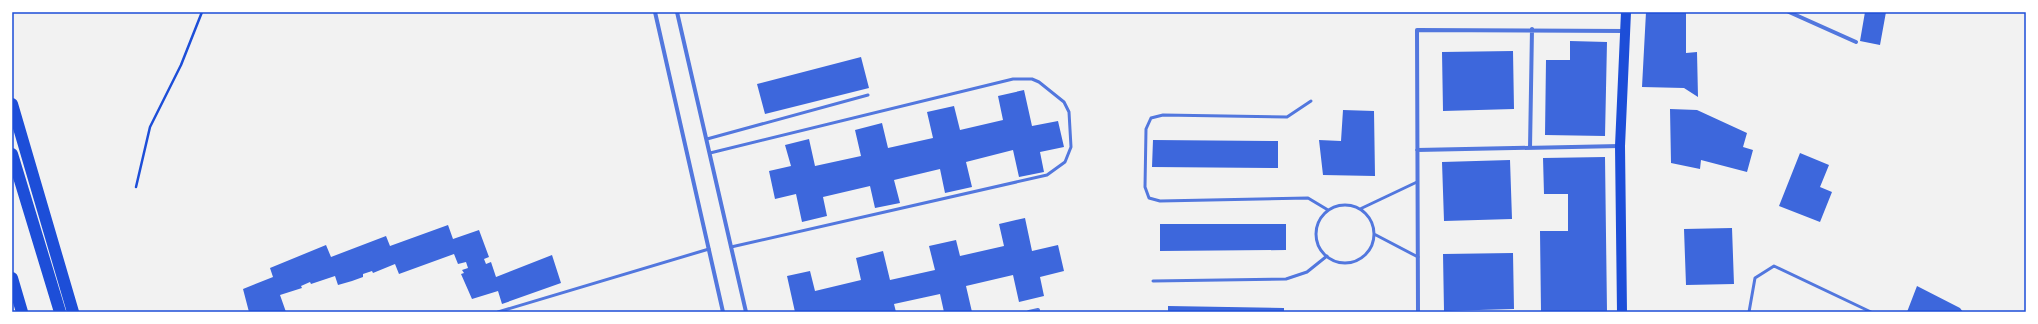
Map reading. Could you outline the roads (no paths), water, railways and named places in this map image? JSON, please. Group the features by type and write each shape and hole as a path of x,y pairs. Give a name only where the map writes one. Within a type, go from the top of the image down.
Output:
{"highway":[{"path":"12,104 73,312"},
{"path":"12,154 60,312"},
{"path":"12,278 22,312"}],"main road":[{"path":"1622,312 1620,146 1626,12"}],"street":[{"path":"655,12 723,312"},
{"path":"677,12 746,312"},
{"path":"1789,12 1856,42"},
{"path":"1418,312 1417,30 1532,29 1625,31"},
{"path":"1530,148 1532,29"},
{"path":"1417,150 1620,146"},
{"path":"1029,312 1038,310"}],"lane":[{"path":"710,153 1013,79 1032,79 1039,82 1064,102 1069,112 1071,147 1065,162 1047,175 732,247"},
{"path":"707,139 868,95"},
{"path":"1311,101 1287,117 1163,115 1151,118 1146,129 1145,187 1149,198 1160,201 1308,198 1328,210"},
{"path":"1360,209 1417,182"},
{"path":"1343,205 1360,209 1367,215 1372,224 1374,234 1370,247 1364,255 1355,261 1345,263 1336,261 1327,256 1320,249 1316,234 1321,218 1328,210 1343,205"},
{"path":"1374,234 1418,257"},
{"path":"498,312 709,249"},
{"path":"1153,281 1286,279 1307,272 1327,256"},
{"path":"1749,312 1755,278 1774,266 1871,312"}]}
